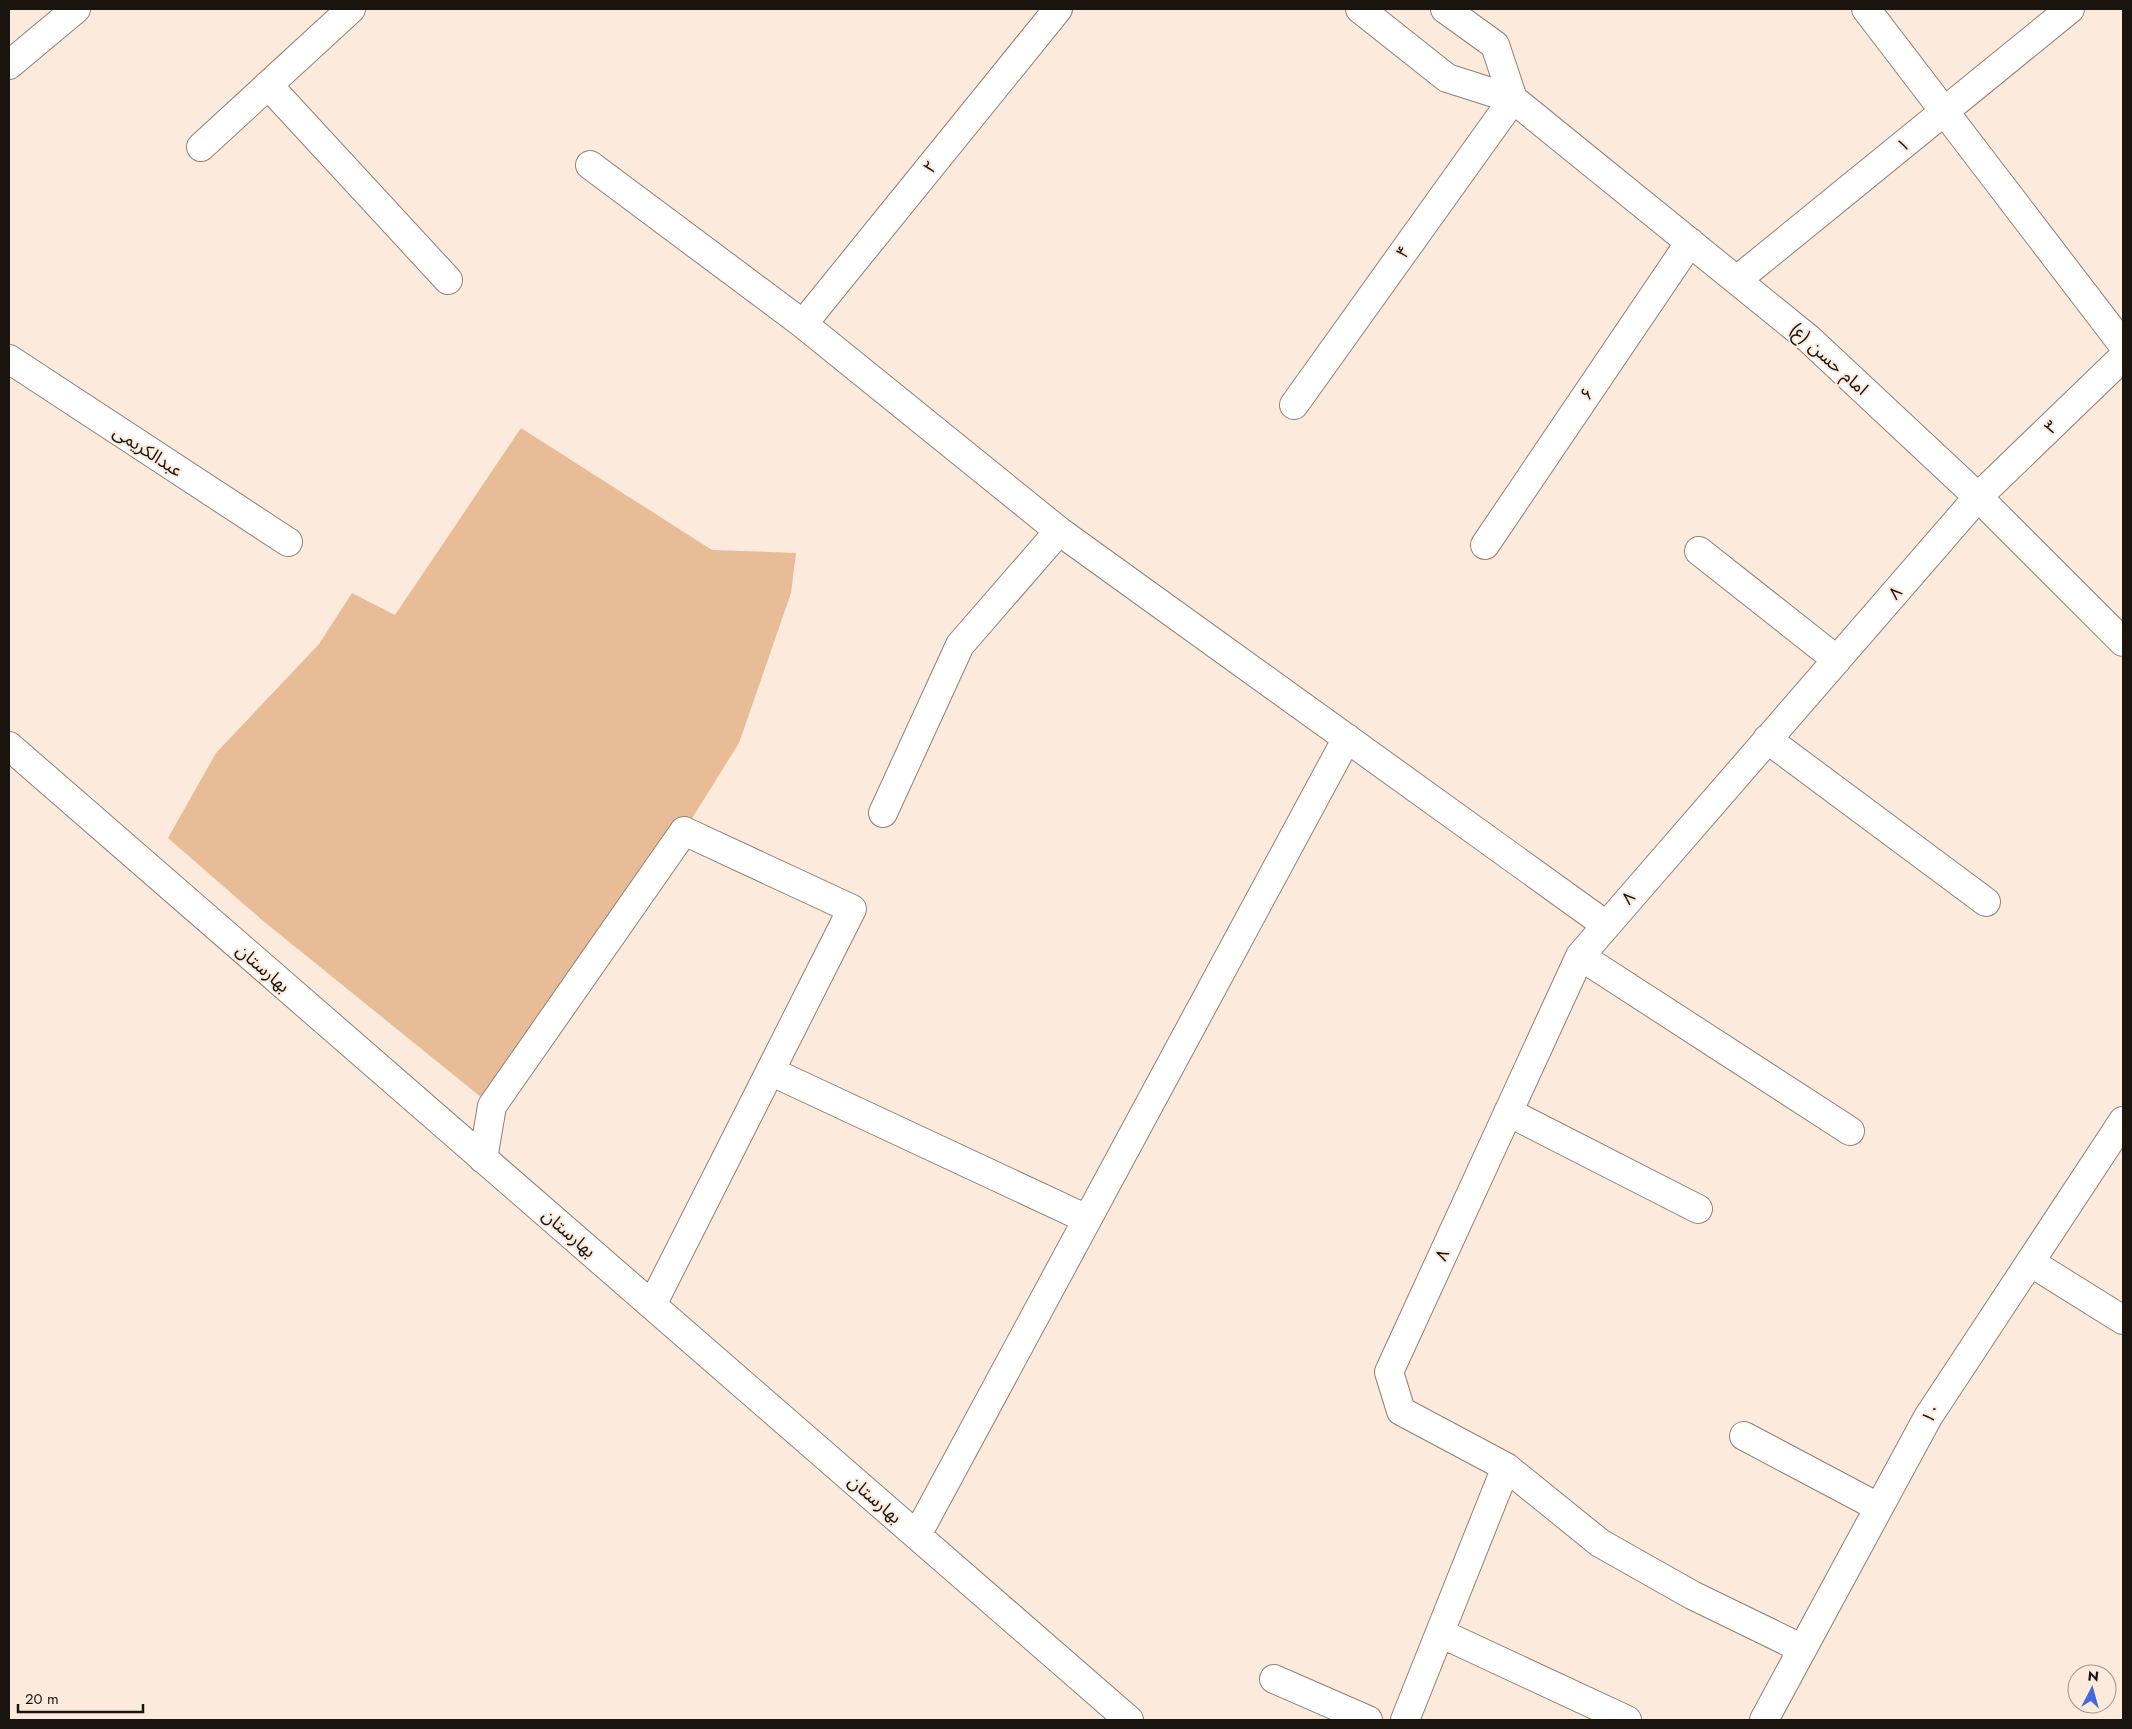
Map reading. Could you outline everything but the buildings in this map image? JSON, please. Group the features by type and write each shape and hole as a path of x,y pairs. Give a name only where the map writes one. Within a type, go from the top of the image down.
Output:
{"street":[{"path":"9,65 76,9"},
{"path":"201,147 351,9"},
{"name":"۲","path":"802,324 1058,9"},
{"name":"امام حسن (ع)","path":"1360,9 1446,78 1513,99 1809,339 1978,497 2123,642"},
{"path":"1445,9 1495,45 1513,99"},
{"path":"1866,9 2123,345"},
{"name":"۱","path":"1737,280 2070,9"},
{"path":"268,85 448,280"},
{"name":"۴","path":"1294,405 1513,99"},
{"path":"590,165 802,324 1059,530 1606,925"},
{"name":"۶","path":"1484,545 1690,242"},
{"name":"۳","path":"1978,497 2123,357"},
{"name":"عبدالکریمی","path":"9,359 288,542"},
{"name":"۸","path":"1506,1467 1401,1411 1388,1372 1580,956 1978,497"},
{"path":"883,813 960,645 1059,530"},
{"path":"1699,551 1837,660"},
{"path":"917,1535 1347,738"},
{"path":"1767,739 1986,902"},
{"name":"بهارستان","path":"9,746 1129,1720"},
{"path":"483,1159 492,1106 684,831 852,909 652,1306"},
{"path":"1580,956 1850,1131"},
{"path":"770,1071 1087,1219"},
{"path":"1508,1112 1698,1209"},
{"name":"۱۰","path":"1764,1720 1801,1648 1928,1417 2123,1121"},
{"path":"2030,1262 2123,1320"},
{"path":"1744,1436 1878,1507"},
{"path":"1405,1720 1506,1467 1600,1542 1692,1595 1801,1648"},
{"path":"1440,1633 1628,1720"},
{"path":"1274,1679 1368,1720"}],"shaded area":[{"path":"521,428 712,550 796,553 791,593 739,743 653,881 577,1010 492,1106 262,920 168,838 216,753 319,644 352,593 395,615"}]}
